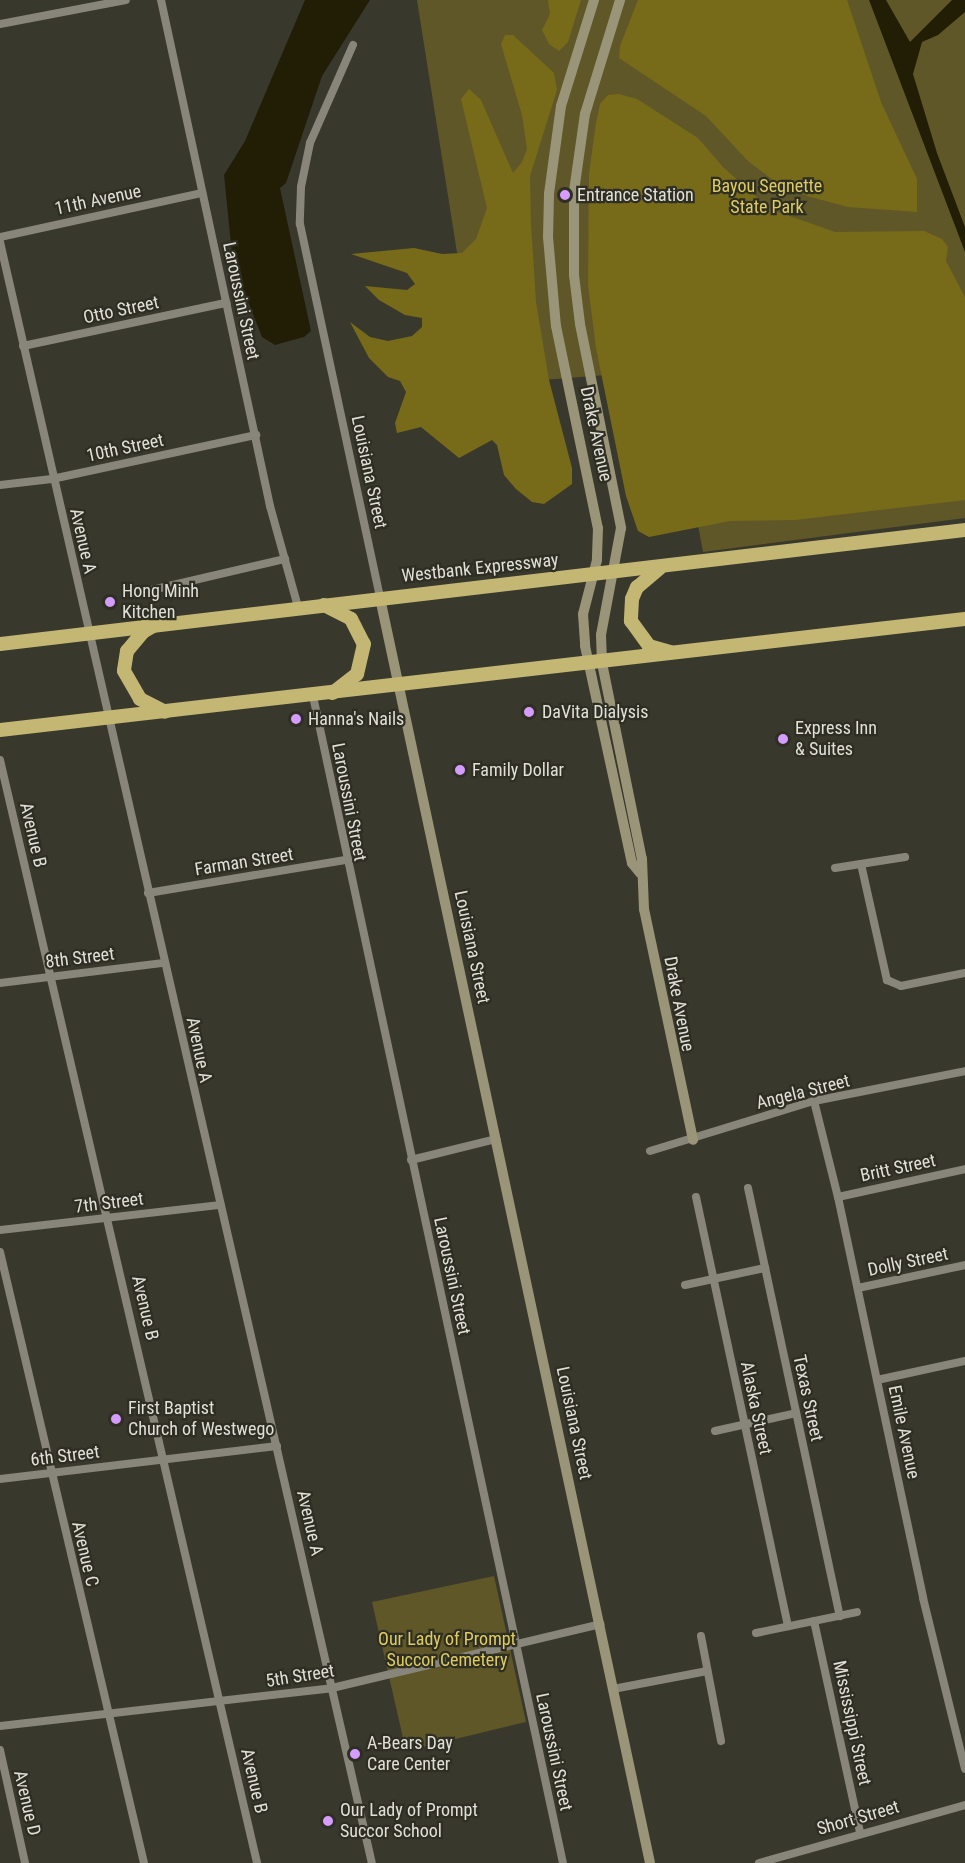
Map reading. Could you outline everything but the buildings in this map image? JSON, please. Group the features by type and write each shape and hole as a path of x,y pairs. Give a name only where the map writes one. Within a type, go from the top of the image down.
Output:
{"highway":[{"name":"Westbank Expressway","path":"0,644 160,622 965,530"},
{"path":"664,565 638,587 632,598 631,621 649,646 676,654"},
{"path":"320,604 351,619 364,644 357,674 331,694"},
{"path":"0,730 596,664 965,619"},
{"path":"160,622 134,641 127,651 124,671 140,699 167,712"}],"street":[{"path":"0,24 126,0"},
{"name":"Laroussini Street","path":"161,0 226,303 298,607"},
{"name":"Drake Avenue","path":"594,0 561,106 549,194 548,237 556,326 598,528 593,574 583,614 596,664 632,862 640,873 675,1067 693,1140"},
{"name":"Drake Avenue","path":"596,664 616,571 620,519 580,324 574,275 574,195 585,114 620,0"},
{"name":"Louisiana Street","path":"353,45 310,143 301,187 300,224 650,1863"},
{"name":"11th Avenue","path":"0,237 202,193"},
{"name":"Avenue A","path":"0,242 52,479 372,1863"},
{"name":"Otto Street","path":"23,346 226,303"},
{"name":"10th Street","path":"0,485 52,479 256,435"},
{"path":"143,592 285,559"},
{"name":"Laroussini Street","path":"313,696 345,861 563,1863"},
{"name":"Avenue B","path":"0,760 109,1218 257,1863"},
{"path":"835,868 904,857"},
{"name":"Farman Street","path":"148,893 345,861"},
{"path":"861,864 882,971 891,984 901,986 965,973"},
{"name":"8th Street","path":"0,983 165,963"},
{"name":"Angela Street","path":"650,1151 693,1140 814,1101 965,1071"},
{"name":"Emile Avenue","path":"814,1101 858,1288 923,1598 965,1769"},
{"path":"411,1160 496,1139"},
{"name":"Britt Street","path":"838,1197 965,1169"},
{"name":"Texas Street","path":"748,1188 840,1616"},
{"name":"Alaska Street","path":"696,1197 788,1626"},
{"name":"7th Street","path":"0,1230 221,1205"},
{"name":"Avenue C","path":"0,1252 107,1715 144,1863"},
{"name":"Dolly Street","path":"858,1288 965,1266"},
{"path":"685,1286 765,1268"},
{"path":"877,1380 965,1361"},
{"path":"715,1431 796,1413"},
{"name":"6th Street","path":"0,1479 277,1446"},
{"path":"756,1632 857,1612"},
{"name":"Mississippi Street","path":"814,1621 860,1832"},
{"name":"5th Street","path":"0,1726 332,1688 600,1624"},
{"path":"700,1636 721,1741"},
{"path":"613,1689 707,1671"},
{"name":"Avenue D","path":"0,1750 25,1863"},
{"name":"Short Street","path":"759,1863 860,1832 965,1804"}],"green space":[{"name":"Bayou Segnette State Park","path":"417,0 965,0 965,518 703,552 669,370 478,385"},
{"name":"Our Lady of Prompt Succor Cemetery","path":"494,1576 526,1722 406,1751 372,1602"}],"shaded area":[{"path":"305,0 370,0 322,76 286,183 280,188 311,331 304,337 275,345 262,337 233,264 224,175 245,141"},
{"path":"548,0 581,0 568,42 559,51 549,44 542,30 550,14"},
{"path":"638,0 847,0 881,102 917,179 917,212 848,207 807,196 773,180 748,161 706,116 619,58 620,46"},
{"path":"869,0 886,0 910,42 952,0 965,0 965,12 938,35 922,42 913,74 937,153 965,227 965,252"},
{"path":"505,35 513,35 554,73 557,90 530,176 531,224 536,302 549,380 572,468 572,484 544,504 532,502 504,475 497,445 492,440 459,458 421,427 397,433 395,423 406,392 400,381 388,377 369,358 350,322 370,337 388,341 412,336 422,327 422,318 405,315 379,300 365,286 407,290 415,284 407,273 351,254 414,248 442,254 462,253 476,239 487,208 461,99 469,89 481,100 513,173 522,162 527,149 522,115 501,44"},
{"path":"619,94 637,99 698,138 723,167 770,209 835,232 924,231 942,239 948,247 946,261 965,297 965,500 795,520 730,521 649,537 638,531 626,496 596,348 588,285 589,174 596,123 600,104 608,95"}],"place":[{"name":"Entrance Station","path":"565,195"},
{"name":"Hong Minh Kitchen","path":"110,602"},
{"name":"DaVita Dialysis","path":"529,712"},
{"name":"Hanna's Nails","path":"296,719"},
{"name":"Express Inn & Suites","path":"783,739"},
{"name":"Family Dollar","path":"460,770"},
{"name":"First Baptist Church of Westwego","path":"116,1419"},
{"name":"A-Bears Day Care Center","path":"355,1754"},
{"name":"Our Lady of Prompt Succor School","path":"328,1821"}]}
